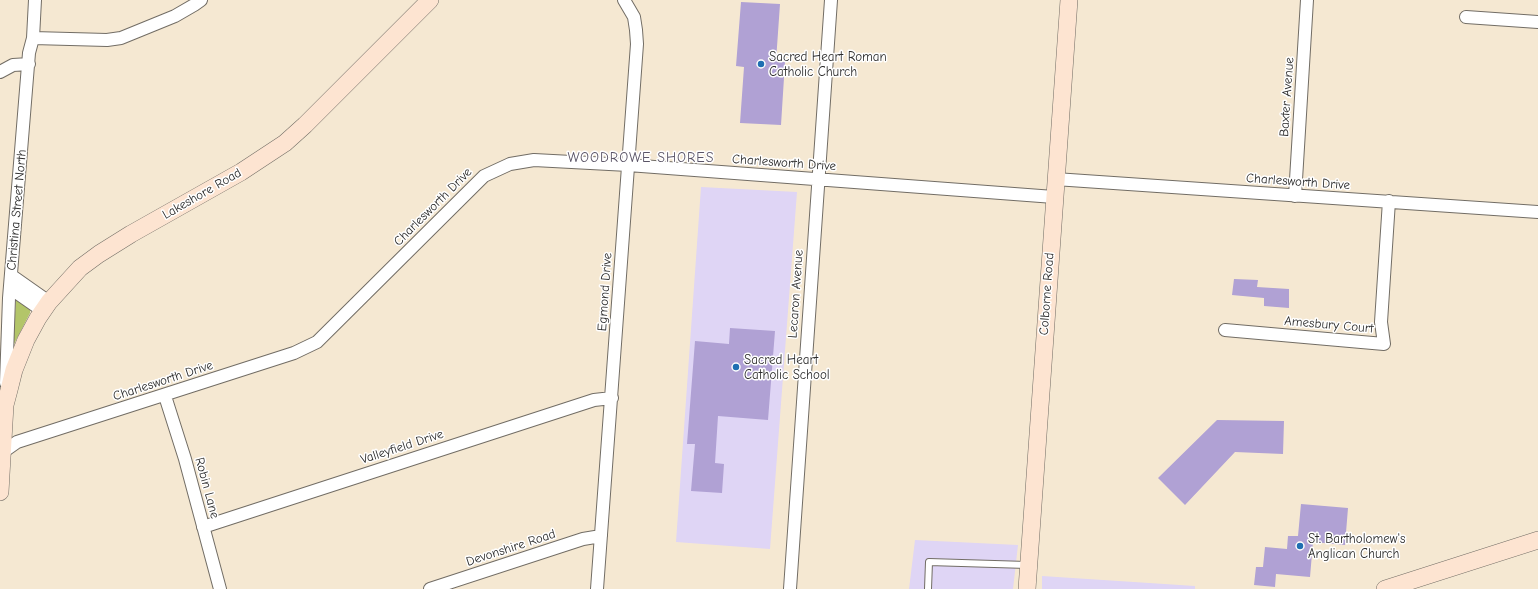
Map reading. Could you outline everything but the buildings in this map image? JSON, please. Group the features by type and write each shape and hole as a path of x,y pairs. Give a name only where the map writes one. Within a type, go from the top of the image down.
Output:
{"street":[{"name":"Christina Street North","path":"0,492 1,453 5,405 6,334 12,276 29,53 33,38 35,0"},
{"path":"33,38 107,40 121,38 186,10 201,0"},
{"name":"Lakeshore Road","path":"5,405 14,370 21,352 46,307 76,272 99,254 131,234 247,168 291,138 430,0"},
{"name":"Egmond Drive","path":"597,589 637,44 634,17 624,0"},
{"name":"Lecaron Avenue","path":"790,589 830,0"},
{"name":"Colborne Road","path":"1027,589 1068,0"},
{"name":"Baxter Avenue","path":"1295,196 1307,0"},
{"path":"1466,17 1538,22"},
{"path":"0,72 13,65 29,64"},
{"name":"Charlesworth Drive","path":"1,453 17,442 165,396 294,353 317,342 484,176 510,164 534,160 628,165 1054,197"},
{"name":"Charlesworth Drive","path":"1055,179 1538,212"},
{"name":"Amesbury Court","path":"1225,330 1384,344 1381,322 1390,201"},
{"path":"12,276 46,307"},
{"path":"10,288 46,307"},
{"name":"Robin Lane","path":"165,396 185,459 220,589"},
{"name":"Valleyfield Drive","path":"203,527 594,400 612,398"},
{"name":"Devonshire Road","path":"430,589 583,539 601,536"},
{"path":"1385,589 1538,540"}],"lane":[{"path":"928,589 929,562 1028,565"}],"shaded area":[{"name":"Sacred Heart Catholic School","path":"701,187 797,192 770,549 676,542"},
{"path":"915,540 1018,545 1013,589 909,589"},
{"path":"1042,576 1195,586 1195,589 1042,589"}],"green space":[{"path":"16,299 30,309 30,313 13,346"}],"place":[{"name":"Sacred Heart Roman Catholic Church","path":"761,64"},
{"name":"Sacred Heart Catholic School","path":"736,367"},
{"name":"St. Bartholomew's Anglican Church","path":"1300,546"}],"district":[{"name":"WOODROWE SHORES","path":"641,158"}]}
